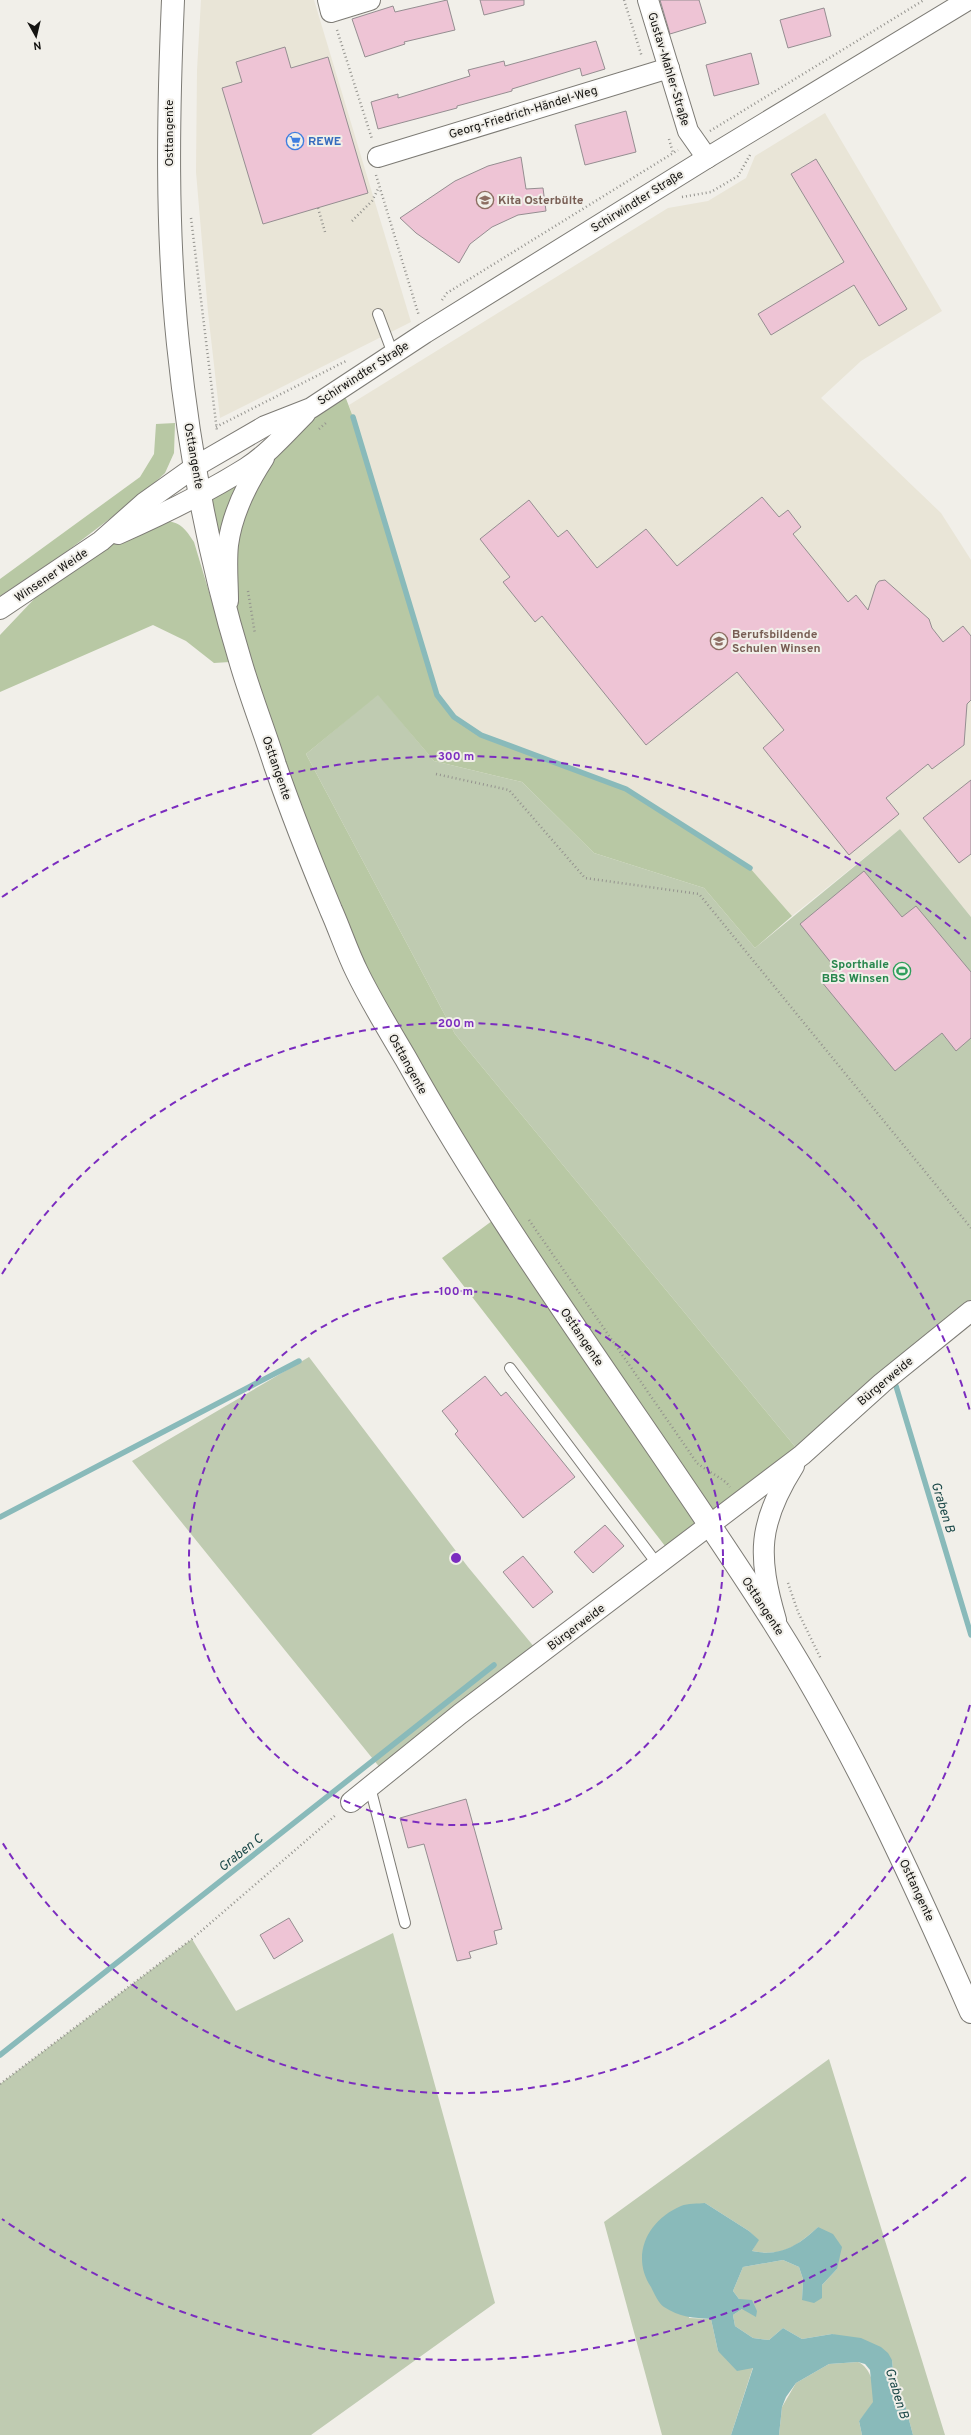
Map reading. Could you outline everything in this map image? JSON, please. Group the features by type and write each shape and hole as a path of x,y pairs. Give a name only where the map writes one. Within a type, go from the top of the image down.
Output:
{"main road":[{"name":"Osttangente","path":"173,0 168,104 171,270 178,347 200,492 228,614 240,661 294,820 356,971 452,1141 564,1310 711,1525 780,1632 877,1807 916,1888 971,2012"}],"street":[{"path":"328,0 331,12 370,0"},
{"name":"Gustav-Mahler-Straße","path":"648,0 688,131 707,158"},
{"name":"Schirwindter Straße","path":"200,492 247,468 271,448 311,408 393,354 707,158 968,0"},
{"name":"Georg-Friedrich-Händel-Weg","path":"378,157 669,68"},
{"name":"Schirwindter Straße","path":"196,466 265,426 311,408"},
{"name":"Schirwindter Straße","path":"228,614 228,545 238,506 254,474 271,448"},
{"name":"Winsener Weide","path":"0,609 101,541 144,503 196,466"},
{"name":"Winsener Weide","path":"101,541 153,518 200,492"},
{"name":"Bürgerweide","path":"351,1802 460,1714 802,1455 882,1383 971,1311"},
{"name":"Bürgerweide","path":"780,1632 768,1592 764,1561 764,1538 769,1513 780,1488 802,1455"}],"lane":[{"path":"378,314 393,354"},
{"path":"510,1368 658,1565"},
{"path":"370,1787 404,1923"}],"path":[{"path":"439,304 446,293 924,0"},
{"path":"677,198 711,192 738,176 751,152"},
{"path":"352,221 372,201 379,187"},
{"path":"318,208 325,232"},
{"path":"191,212 216,427 222,450"},
{"path":"216,427 353,357"},
{"path":"314,432 332,417"},
{"path":"247,586 256,642"},
{"path":"436,774 509,790 585,878 699,894 971,1228"},
{"path":"526,1215 697,1463 711,1475 727,1482 739,1504"},
{"path":"786,1577 798,1612 822,1661"},
{"path":"0,2084 192,1939 351,1802"}],"shaded area":[{"path":"201,0 314,0 411,322 220,418 208,312 196,172 197,70"},
{"path":"825,113 942,311 861,361 821,398 941,513 971,560 971,917 900,829 792,916 750,868 481,735 454,717 437,695 349,405 668,208 708,201 746,178 755,156"}],"green space":[{"path":"342,388 353,417 437,695 454,717 481,735 626,789 750,868 792,916 755,948 704,888 594,853 522,782 434,761 378,695 306,754 455,1034 802,1455 672,1555 442,1258 500,1215 452,1141 294,820 200,492"},
{"path":"175,423 174,453 165,473 141,495 66,552 0,596 0,579 140,477 154,454 156,424"},
{"path":"155,520 169,521 178,524 186,531 194,542 230,662 214,663 186,641 153,625 0,692 0,635 37,596 89,555"},
{"path":"378,694 434,761 522,782 594,853 704,888 755,948 900,829 971,917 971,1311 802,1455 455,1034 306,754"},
{"path":"309,1357 468,1567 535,1648 381,1769 132,1461"},
{"path":"393,1933 495,2303 311,2435 0,2435 0,2084 192,1939 236,2011"},
{"path":"829,2059 945,2435 913,2435 904,2401 895,2389 892,2360 832,2334 802,2339 783,2328 769,2340 753,2338 735,2326 733,2315 742,2309 739,2299 733,2291 743,2267 783,2260 799,2267 803,2279 802,2300 822,2285 837,2269 818,2227 803,2240 788,2249 772,2253 752,2251 758,2240 749,2231 705,2203 689,2318 711,2319 718,2351 753,2367 731,2435 662,2435 604,2222"},
{"path":"858,2362 866,2368 874,2386 873,2403 859,2421 862,2435 779,2435 782,2407 796,2383 829,2364"}],"water":[{"path":"705,2203 749,2231 759,2240 752,2251 780,2251 796,2245 818,2227 833,2234 842,2247 837,2269 822,2285 822,2298 814,2303 802,2300 803,2279 799,2267 783,2260 743,2267 733,2291 739,2299 752,2300 757,2311 756,2317 742,2309 733,2315 735,2326 753,2338 769,2340 783,2328 802,2339 832,2334 861,2338 881,2347 888,2353 892,2360 895,2389 904,2401 913,2435 862,2435 859,2421 873,2402 870,2370 865,2364 858,2362 829,2364 796,2383 786,2397 782,2407 779,2435 731,2435 753,2368 737,2371 718,2351 711,2319 681,2315 662,2306 645,2275 642,2263 646,2240 651,2229 659,2220 669,2212 681,2206"}],"building":[{"path":"447,0 455,30 404,42 405,44 365,57 352,19 393,6 395,12"},
{"path":"480,0 524,0 524,5 484,15"},
{"path":"660,0 699,0 706,23 670,34"},
{"path":"824,8 831,36 788,48 780,20"},
{"path":"596,41 605,69 582,76 580,68 512,89 512,91 457,106 457,108 378,129 371,102 398,94 398,98 470,76 468,70 504,61 505,66"},
{"name":"REWE","path":"285,47 291,68 328,57 368,193 263,224 222,88 242,82 236,62"},
{"path":"751,53 759,84 714,96 706,65"},
{"path":"626,111 636,152 585,165 575,125"},
{"name":"Kita Osterbülte","path":"521,157 526,189 543,188 546,211 518,215 492,227 470,244 459,263 416,233 400,218 455,181 488,166"},
{"path":"816,159 907,309 879,326 854,285 771,335 758,314 844,262 791,174"},
{"path":"762,497 779,517 788,510 801,527 793,534 848,602 856,595 868,610 876,585 879,581 885,580 929,619 932,628 943,642 963,626 971,636 971,700 967,704 964,745 932,769 928,764 886,798 899,814 849,855 763,748 784,730 737,672 646,745 542,616 535,622 503,582 510,577 480,539 529,500 558,537 567,530 597,568 646,529 677,566"},
{"path":"971,780 971,854 959,863 923,818"},
{"name":"Sporthalle BBS Winsen","path":"864,871 902,917 916,906 971,972 971,1038 956,1051 942,1033 895,1071 821,981 836,969 800,924"},
{"path":"485,1376 501,1396 506,1392 575,1477 523,1518 455,1434 458,1431 442,1411"},
{"path":"605,1525 624,1546 593,1573 574,1552"},
{"path":"523,1556 553,1592 533,1608 503,1572"},
{"path":"466,1799 502,1929 494,1931 497,1944 469,1952 471,1958 457,1961 424,1844 408,1848 400,1818"},
{"path":"289,1918 303,1941 274,1959 260,1935"}],"waterway":[{"path":"353,417 437,695 454,717 481,735 626,789 750,868"},
{"path":"0,1517 299,1361"},
{"name":"Graben B","path":"896,1386 971,1635"},
{"name":"Graben C","path":"0,2055 494,1665"}],"place":[{"name":"REWE","path":"295,141"},
{"name":"Kita Osterbülte","path":"485,200"},
{"name":"Berufsbildende Schulen Winsen","path":"719,641"},
{"name":"Sporthalle BBS Winsen","path":"902,971"}]}
